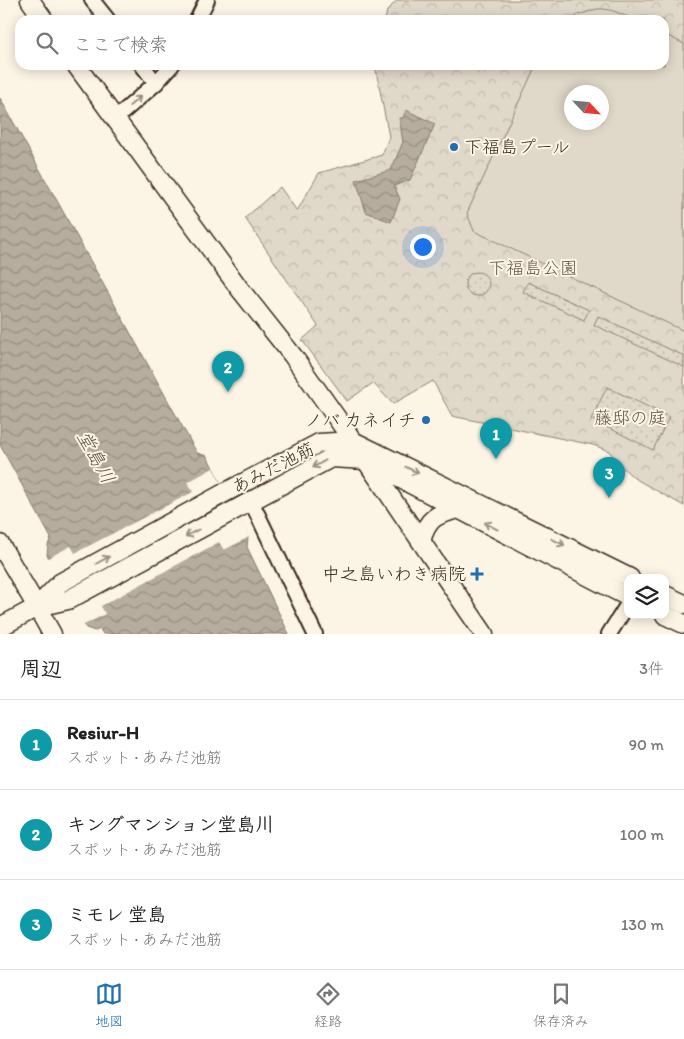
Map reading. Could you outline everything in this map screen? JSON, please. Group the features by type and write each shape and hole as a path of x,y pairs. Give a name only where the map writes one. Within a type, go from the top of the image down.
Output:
{"street":[{"path":"30,0 40,15"},
{"path":"92,0 104,15"},
{"path":"200,15 207,0"},
{"path":"80,70 234,280 285,345 353,441 382,469"},
{"path":"146,70 156,83"},
{"path":"115,119 156,83 168,70"},
{"path":"353,441 355,448 366,460 484,634"},
{"name":"あみだ池筋","path":"38,607 60,583 226,492 319,443 353,441 624,575"},
{"path":"316,445 339,448 352,452 366,460"},
{"name":"あみだ池筋","path":"0,627 38,607 69,599 331,458 366,460 624,595"},
{"path":"251,502 315,634"},
{"path":"421,541 428,523 433,518 441,513 458,509"},
{"path":"0,544 52,634"},
{"path":"669,597 684,604"},
{"path":"609,634 624,610"},
{"path":"669,617 684,624"}],"green space":[{"name":"下福島公園","path":"397,0 684,0 684,506 634,478 609,451 593,445 452,416 433,381 393,404 373,383 347,401 302,340 318,326 245,218 280,187 297,211 319,173 382,155 389,137 376,70 669,70 669,15 386,15 387,11"},
{"path":"602,9 611,10 622,15 578,15"},
{"path":"669,36 684,44 684,331 474,231 467,213 534,70 669,70"},
{"path":"477,272 486,275 489,284 486,293 477,296 468,293 465,284 468,275"},
{"path":"528,282 589,310 584,320 523,292"},
{"path":"598,316 684,356 684,367 594,325"},
{"name":"藤邸の庭","path":"607,387 669,417 653,450 591,419"}],"water":[{"name":"堂島川","path":"0,98 197,453 207,456 248,537 247,547 289,634 103,634 100,629 95,631 86,628 47,555 51,538 0,445"},
{"path":"406,110 435,124 410,180 394,186 400,199 391,222 366,212 356,180 391,170 403,142 399,118 403,118"}],"pier":[{"path":"213,468 249,537 224,550 219,542 101,606 105,614 82,626 46,559 71,546 75,553 193,492 188,482"}],"place":[{"name":"下福島プール","path":"454,147"},
{"name":"キングマンション堂島川","path":"228,392"},
{"name":"ノバ カネイチ","path":"426,420"},
{"name":"Resiur-H","path":"496,459"},
{"name":"ミモレ 堂島","path":"609,498"},
{"name":"中之島いわき病院","path":"477,574"}]}
